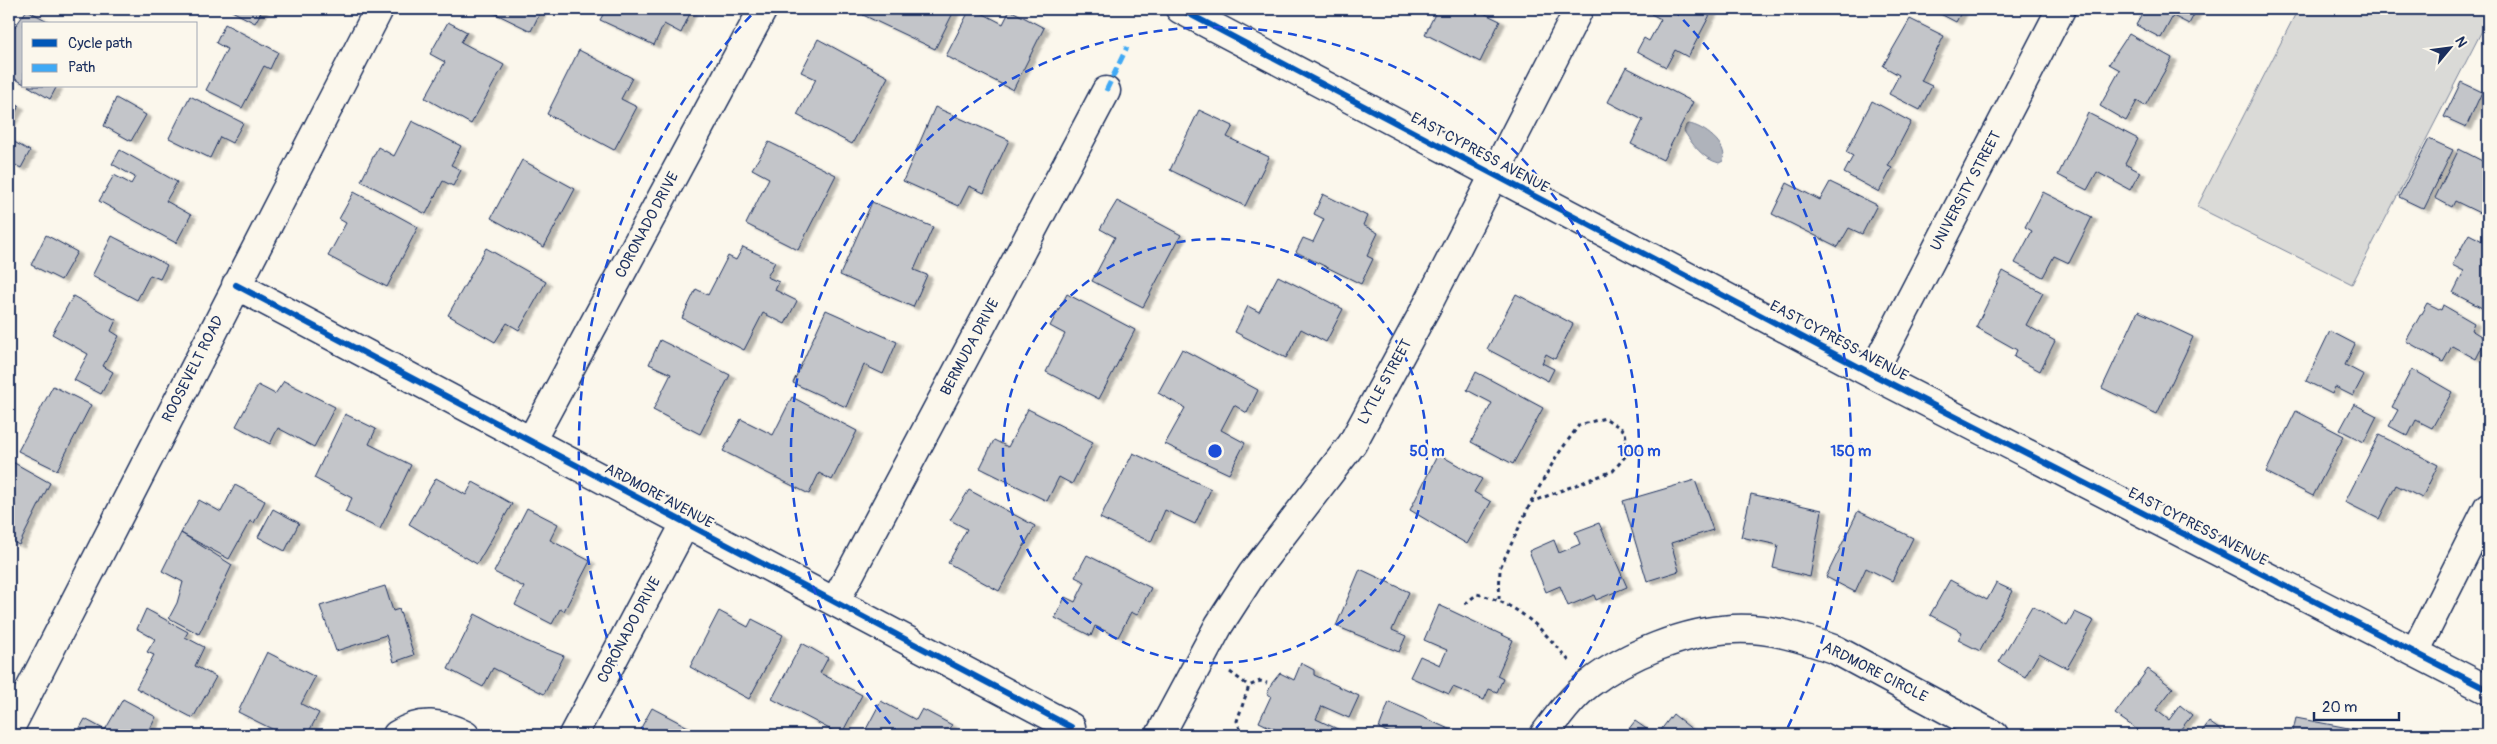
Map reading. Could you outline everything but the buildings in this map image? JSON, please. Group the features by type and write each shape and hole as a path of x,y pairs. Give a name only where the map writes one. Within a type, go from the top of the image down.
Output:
{"street":[{"name":"ROOSEVELT ROAD","path":"9,730 379,9"},
{"name":"CORONADO DRIVE","path":"531,441 763,9"},
{"name":"EAST CYPRESS AVENUE","path":"1180,9 1872,374 2488,690"},
{"name":"LYTLE STREET","path":"1160,735 1219,625 1252,574 1352,444 1428,304 1579,9"},
{"name":"UNIVERSITY STREET","path":"1872,374 2061,9"},
{"name":"BERMUDA DRIVE","path":"835,602 1106,91"},
{"name":"ARDMORE AVENUE","path":"236,285 1071,727"},
{"path":"2414,652 2488,507"},
{"name":"CORONADO DRIVE","path":"573,735 685,524"},
{"name":"ARDMORE CIRCLE","path":"1544,735 1588,685 1616,665 1660,645 1732,629 1773,632 1810,640 1836,650 1994,735"},
{"path":"397,735 407,728 425,725 445,725 465,735"}],"path":[{"path":"1499,599 1500,568 1531,502 1556,457 1579,426 1605,418 1625,431 1628,452 1613,471 1531,502"},
{"path":"1465,604 1477,594 1499,599 1540,626 1570,662"},
{"path":"1230,672 1248,686"},
{"path":"1245,735 1242,734 1237,721 1248,686 1260,681 1267,683"}],"shaded area":[{"path":"2298,9 2488,9 2488,19 2352,284 2197,207"},
{"path":"1689,124 1701,128 1714,137 1722,149 1723,161 1719,163 1713,161 1699,150 1684,131 1686,125"}],"marked path":[{"path":"1106,91 1127,47"}],"cycle path":[{"path":"1180,9 1872,374 2488,690"},
{"path":"236,285 1071,727"}]}
